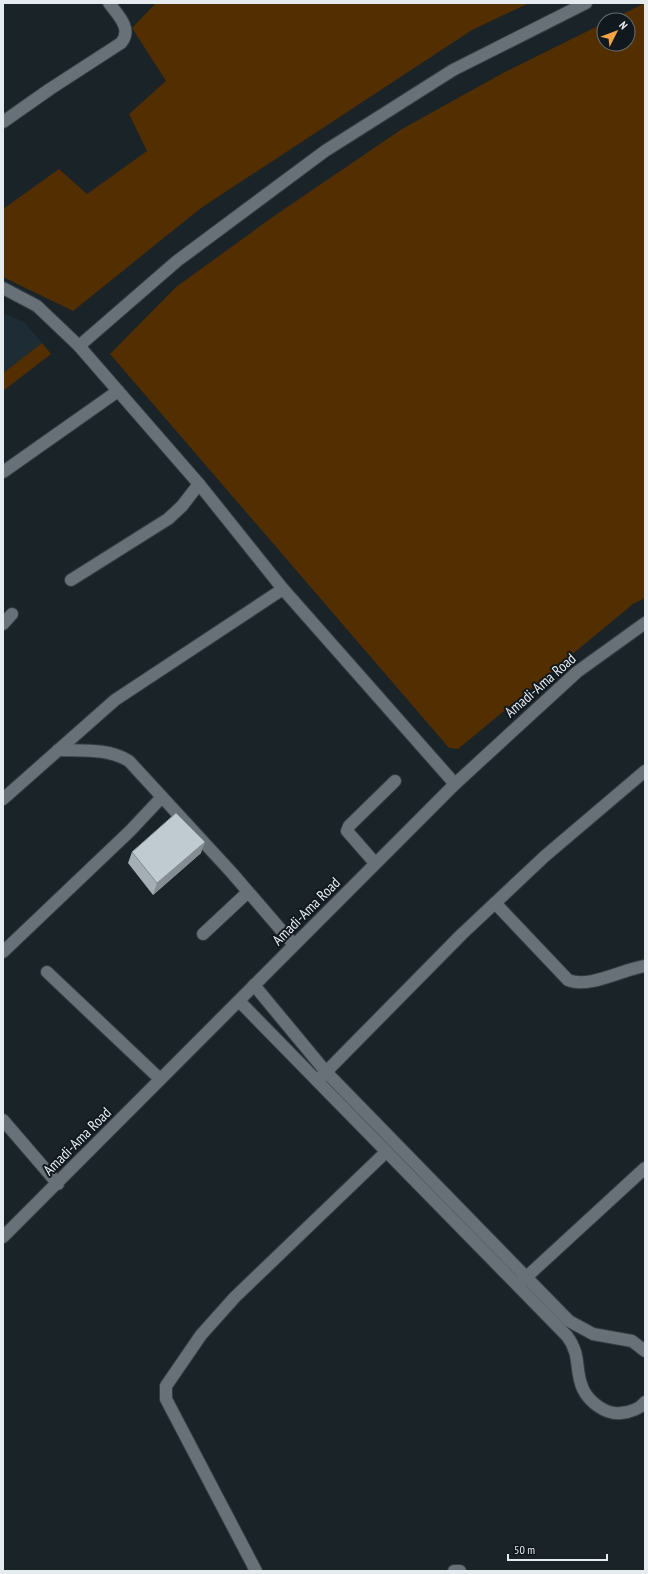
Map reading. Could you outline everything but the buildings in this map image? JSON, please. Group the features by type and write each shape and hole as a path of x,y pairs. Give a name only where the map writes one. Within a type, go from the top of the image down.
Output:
{"street":[{"path":"3,122 50,89 121,43 126,36 126,28 109,3"},
{"path":"79,346 177,261 325,151 453,70 586,3"},
{"path":"3,288 37,306 79,346 199,484 284,589 455,784"},
{"path":"3,472 118,391"},
{"path":"71,580 172,516 199,484"},
{"path":"3,799 115,700 284,589"},
{"path":"3,624 12,614"},
{"name":"Amadi-Ama Road","path":"3,1237 58,1184 160,1079 455,784 577,672 645,623"},
{"path":"58,750 107,752 118,754 129,761 294,945"},
{"path":"316,1082 494,903 545,856 645,771"},
{"path":"375,863 347,831 349,826 395,781"},
{"path":"3,952 130,831 162,797"},
{"path":"203,934 248,892"},
{"path":"494,903 568,980 575,982 586,982 645,966"},
{"path":"47,972 160,1079"},
{"path":"254,985 326,1072 522,1281 574,1345 583,1388 598,1406 617,1414 630,1412 645,1402"},
{"path":"239,1001 316,1082 386,1152 522,1281 578,1328 593,1334 632,1341 645,1351"},
{"path":"3,1121 58,1184"},
{"path":"256,1571 166,1399 166,1386 201,1335 235,1297 386,1152"},
{"path":"522,1281 645,1168"},
{"path":"454,1571 460,1571"}],"shaded area":[{"path":"156,3 529,3 472,30 201,208 73,311 3,277 3,209 59,169 87,194 147,151 129,114 166,81 132,28"},
{"path":"645,3 645,598 633,604 458,749 449,748 110,354 176,287 277,214 402,129 503,73 596,27 596,52 636,52 636,12 627,12"},
{"path":"3,313 24,322 42,343 3,373"},
{"path":"42,343 51,354 3,391 3,373"}]}
